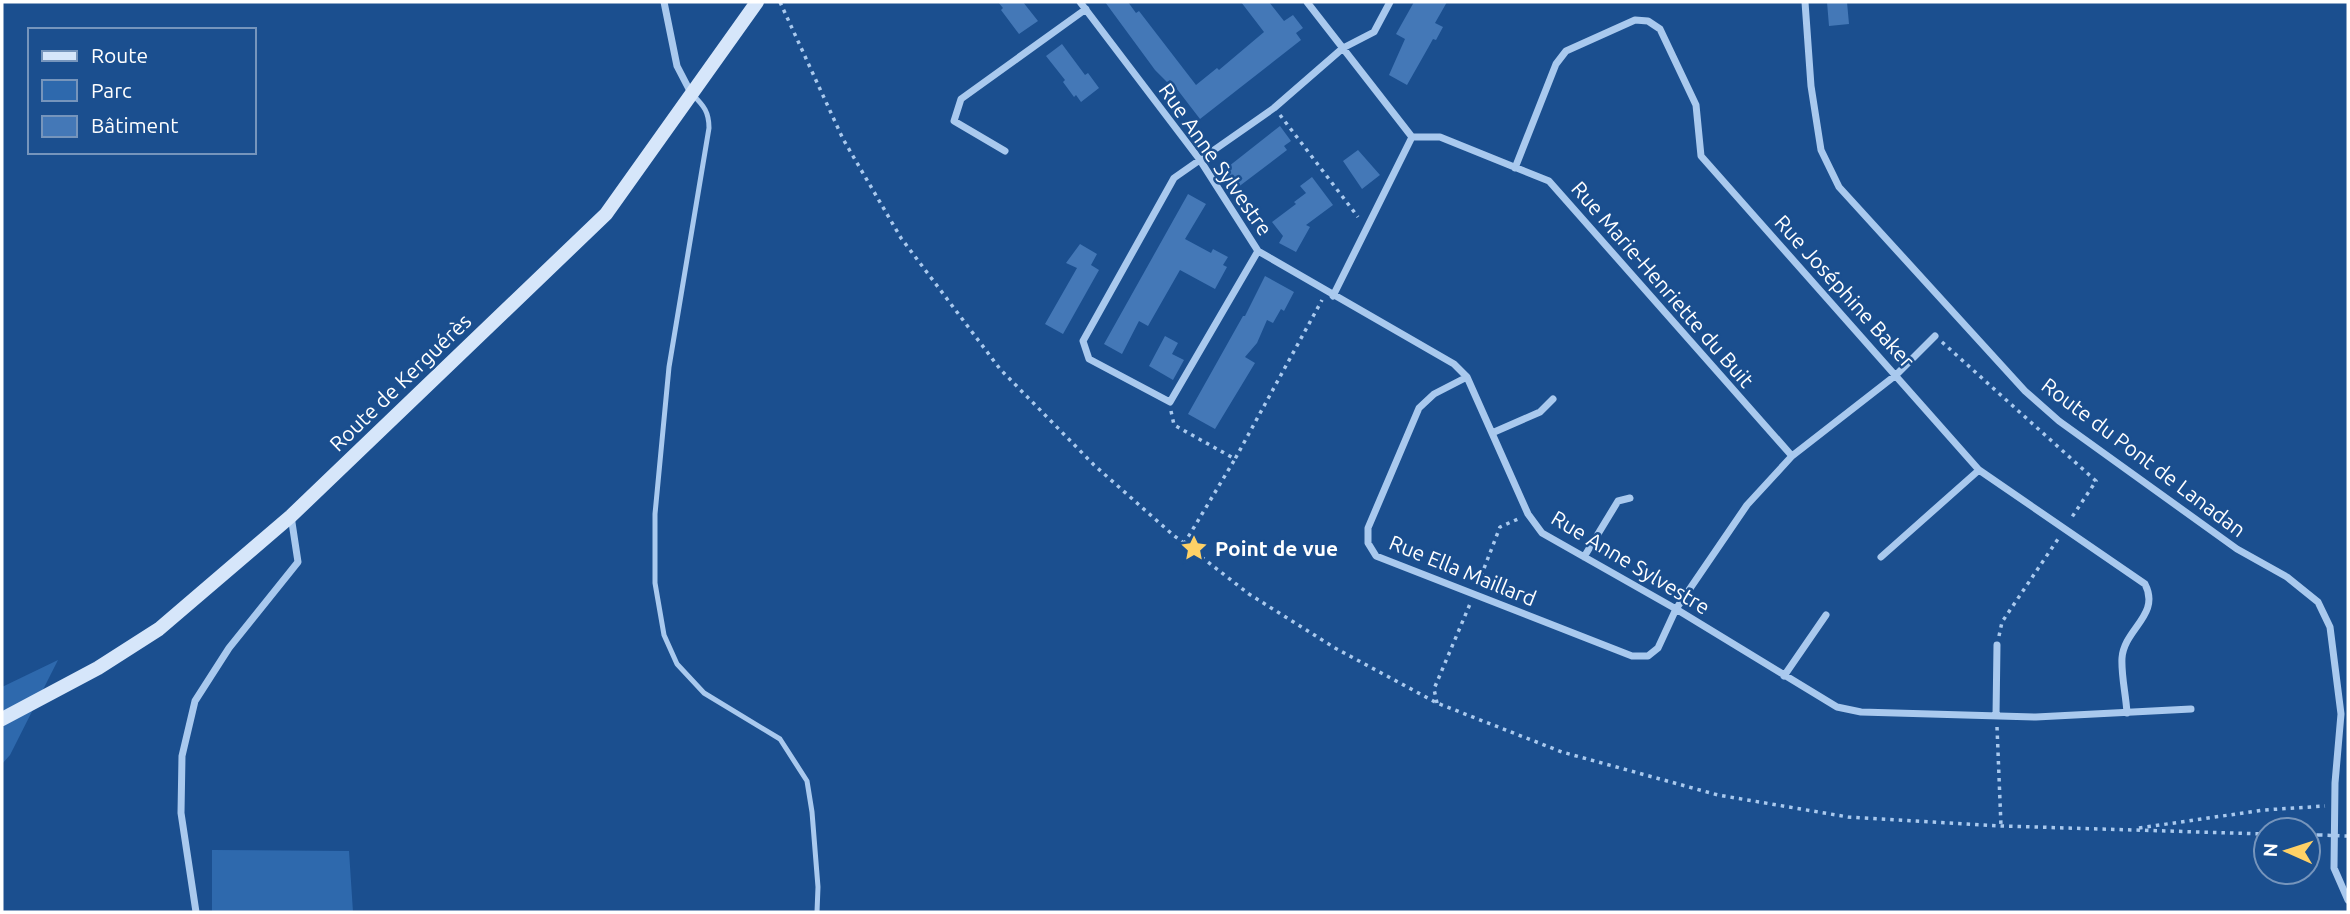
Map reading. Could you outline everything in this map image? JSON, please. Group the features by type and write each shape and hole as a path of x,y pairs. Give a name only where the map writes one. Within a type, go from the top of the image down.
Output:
{"street":[{"path":"664,2 677,66 692,94"},
{"name":"Route de Kerguérès","path":"2,719 98,668 159,629 290,516 606,214 757,2"},
{"name":"Rue Anne Sylvestre","path":"1080,2 1199,160 1258,251 1454,364 1468,377 1528,514 1542,533 1676,609 1837,707 1861,712 2036,717 2191,709"},
{"path":"1307,2 1412,137 1367,228 1330,294"},
{"path":"1258,251 1170,402 1088,359 1083,341 1174,178 1274,108 1343,48 1374,32 1390,2"},
{"name":"Route du Pont de Lanadan","path":"1805,2 1811,86 1821,150 1839,187 2025,391 2059,421 2236,549 2287,577 2318,601 2330,627 2341,714 2334,806 2334,868 2348,900"},
{"path":"1006,151 954,121 961,99 1086,9"},
{"name":"Rue Joséphine Baker","path":"1515,168 1556,64 1566,51 1634,20 1648,21 1660,29 1696,105 1701,156 1979,470 2145,584 2151,596 2149,606 2122,657 2127,713"},
{"name":"Rue Marie-Henriette du Buit","path":"1412,137 1440,137 1549,181 1793,456"},
{"name":"Rue Ella Maillard","path":"1468,377 1434,394 1419,408 1368,528 1368,543 1376,556 1632,656 1648,656 1658,648 1676,609 1747,505 1793,456 1896,375 1935,336"},
{"path":"1492,433 1540,412 1553,399"},
{"path":"1881,556 1979,470"},
{"path":"1584,557 1618,501 1630,498"},
{"path":"196,912 181,813 182,756 195,701 229,648 298,562 290,516"},
{"path":"1784,676 1826,615"},
{"path":"1996,716 1997,645"}],"lane":[{"path":"692,94 705,106 709,128 669,367 655,514 655,583 664,635 677,664 704,693 780,739 807,781 818,887 817,912"}],"path":[{"path":"1274,108 1367,228"},
{"path":"1184,544 1330,294"},
{"path":"1935,336 2096,481 2002,622 1997,645"},
{"path":"1170,402 1174,425 1235,459"},
{"path":"1437,703 1434,689 1500,527 1528,514"},
{"path":"1996,716 2001,826"},
{"path":"2252,834 2126,830 2264,810 2334,806"},
{"path":"2322,835 2348,836"}],"green space":[{"path":"58,660 10,755 2,764 2,687"},
{"path":"212,850 349,851 353,912 212,912"}],"building":[{"path":"998,2 1023,2 1038,21 1019,34"},
{"path":"1105,2 1128,2 1136,13 1139,11 1196,85 1217,68 1219,70 1264,32 1241,2 1269,2 1284,21 1293,15 1303,28 1296,33 1301,40 1200,119 1170,80 1167,82 1155,70"},
{"path":"1414,2 1447,2 1435,23 1443,27 1436,40 1433,39 1407,85 1389,75 1405,39 1396,34"},
{"path":"1827,2 1847,2 1849,24 1829,26"},
{"path":"1062,44 1085,75 1088,73 1099,88 1081,102 1076,95 1074,97 1063,82 1065,80 1046,56"},
{"path":"1280,126 1291,141 1284,146 1287,150 1233,191 1219,174"},
{"path":"1358,150 1380,175 1362,189 1343,161"},
{"path":"1312,177 1333,205 1306,225 1310,227 1296,252 1279,243 1283,236 1272,222 1306,193 1300,186"},
{"path":"1188,194 1206,204 1185,239 1211,253 1213,249 1228,257 1223,265 1227,267 1215,289 1180,270 1148,326 1139,321 1122,354 1104,344"},
{"path":"1080,244 1097,254 1091,265 1099,270 1063,334 1045,324 1077,268 1066,263"},
{"path":"1265,276 1294,292 1284,311 1281,309 1273,323 1267,320 1257,343 1245,357 1255,363 1215,429 1188,414"},
{"path":"1165,336 1178,343 1172,354 1184,360 1173,380 1149,366"}],"place":[{"name":"Point de vue","path":"1194,548"}]}
